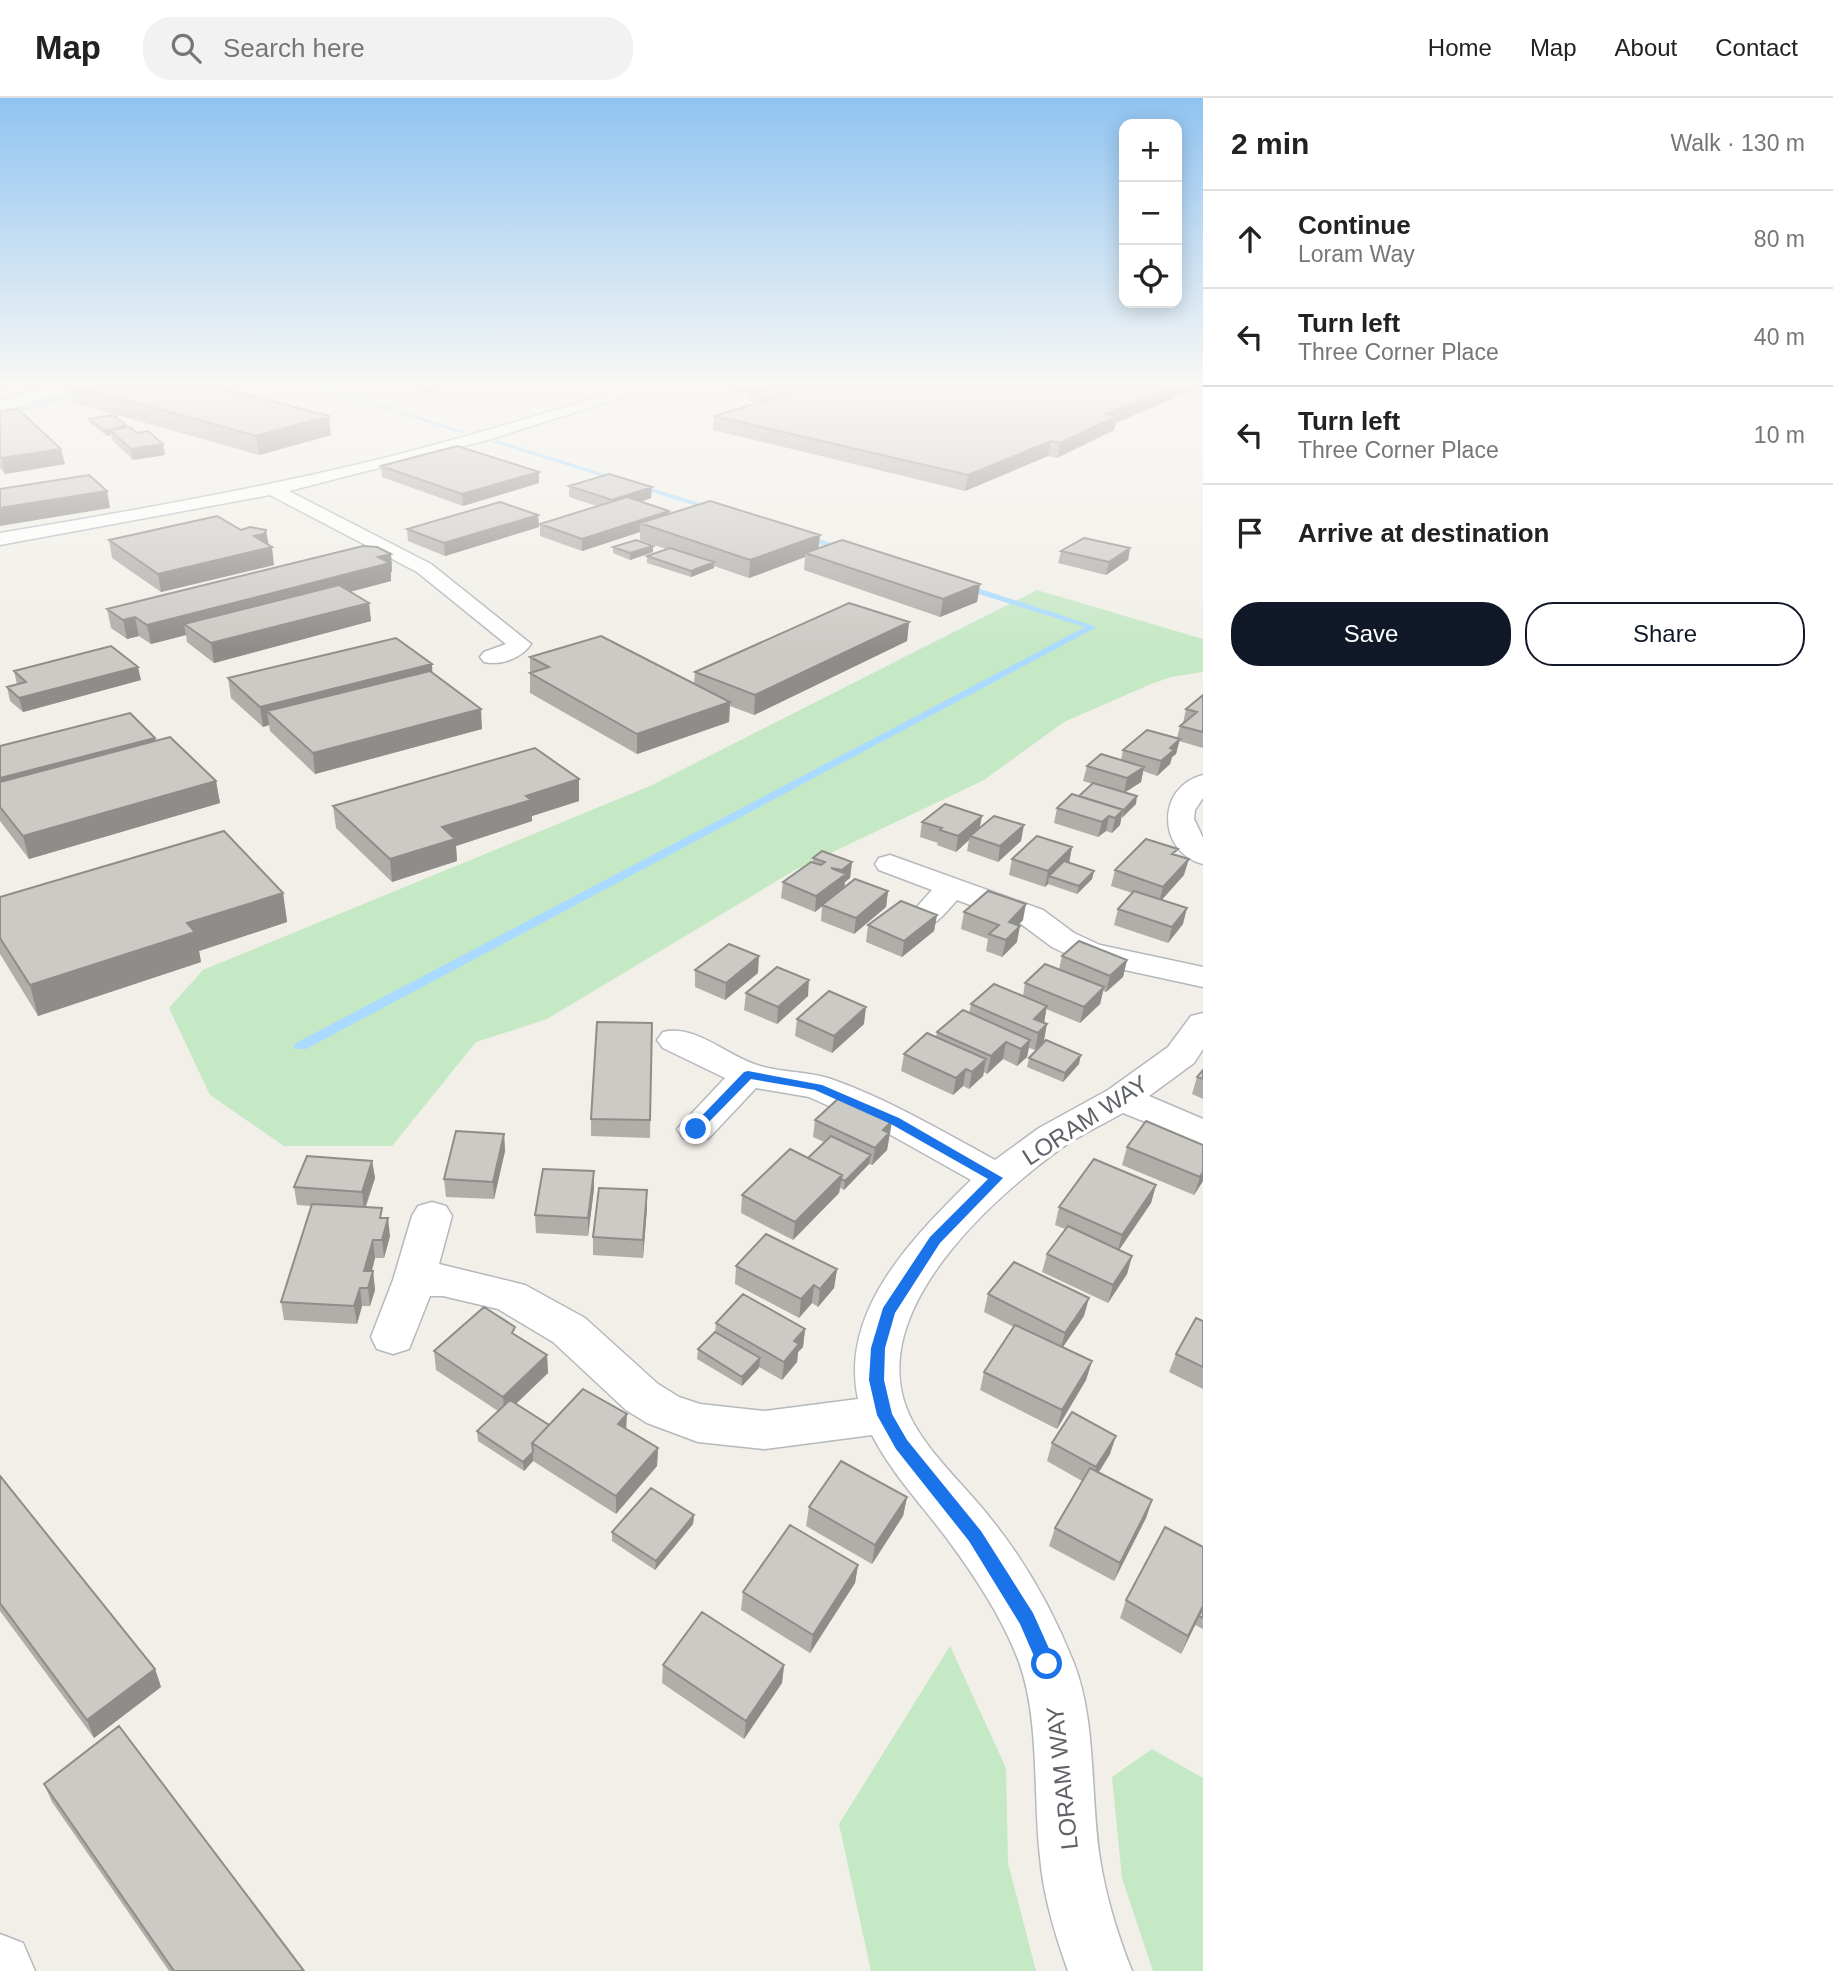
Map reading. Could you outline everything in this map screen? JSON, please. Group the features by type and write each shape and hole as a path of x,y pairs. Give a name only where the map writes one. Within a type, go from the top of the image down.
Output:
{"street":[{"path":"0,539 272,489 332,473"},
{"path":"272,489 424,568 520,644 513,650 492,657"},
{"path":"1203,783 1180,811 1178,821 1184,834 1203,855"},
{"path":"890,864 1032,917 1063,940 1090,953 1203,977"},
{"path":"922,919 952,887"},
{"name":"LORAM WAY","path":"1100,1971 1090,1944 1070,1860 1060,1727 1047,1664 1027,1619 975,1536 901,1445 885,1415 877,1380 878,1348 888,1312 935,1240 997,1178 1052,1137 1122,1098 1181,1055 1203,1023"},
{"path":"676,1041 748,1074 818,1087 895,1121 997,1178"},
{"path":"696,1129 748,1074"},
{"path":"1122,1098 1203,1133"},
{"path":"393,1337 414,1280 432,1216"},
{"path":"414,1280 443,1280 510,1296 569,1330 642,1397 663,1410 698,1423 765,1430 885,1415"},
{"path":"0,1966 3,1971"}],"green space":[{"path":"1037,590 1203,639 1203,672 1171,677 1151,684 1064,722 984,780 795,870 547,1019 476,1042 392,1146 284,1146 210,1095 169,1008 203,970 650,786"},
{"path":"950,1646 1006,1768 1008,1863 1036,1971 871,1971 839,1824"},
{"path":"1152,1749 1203,1778 1203,1971 1153,1971 1122,1878 1112,1777"}],"building":[{"path":"402,473 534,473 462,494"},
{"path":"609,474 652,487 612,500 569,486"},
{"path":"89,475 107,491 0,508 0,489"},
{"path":"627,497 669,511 582,539 540,524"},
{"path":"710,501 820,535 750,560 640,523"},
{"path":"500,502 538,515 444,543 407,529"},
{"path":"217,516 241,530 250,527 266,530 264,534 254,536 272,547 158,574 109,540"},
{"path":"1084,538 1130,548 1109,562 1061,551"},
{"path":"636,540 653,546 630,553 613,547"},
{"path":"842,540 980,584 943,599 805,553"},
{"path":"363,546 377,547 391,554 378,557 390,563 147,625 135,617 123,620 107,609"},
{"path":"670,548 714,562 691,571 647,556"},
{"path":"339,585 369,603 211,643 184,624"},
{"path":"849,603 909,622 755,695 695,672"},
{"path":"601,636 730,702 637,734 530,673 549,667 530,657"},
{"path":"396,638 432,664 260,707 228,678"},
{"path":"111,646 138,667 19,698 7,687 26,682 14,671"},
{"path":"430,671 481,709 313,753 267,711"},
{"path":"1203,695 1203,732 1180,726 1197,712 1186,709"},
{"path":"130,713 155,738 0,778 0,746"},
{"path":"1147,730 1180,739 1170,748 1174,750 1161,761 1123,750"},
{"path":"170,737 216,781 23,836 0,807 0,782"},
{"path":"535,748 579,779 526,796 531,800 442,827 455,839 390,859 333,806"},
{"path":"1101,754 1144,767 1127,778 1087,766"},
{"path":"1093,783 1137,796 1124,810 1079,796"},
{"path":"1072,794 1123,810 1115,818 1109,816 1102,822 1057,808"},
{"path":"945,804 982,816 958,836 922,822"},
{"path":"994,816 1024,825 1000,846 970,836"},
{"path":"224,831 283,893 187,923 195,932 30,985 0,938 0,897"},
{"path":"1037,836 1072,847 1048,871 1012,859"},
{"path":"1146,839 1178,849 1172,854 1189,859 1163,887 1115,870"},
{"path":"822,851 852,862 842,870 831,868 846,874 816,896 783,882 811,862 821,865 825,862 813,858"},
{"path":"1064,861 1094,871 1079,886 1049,876"},
{"path":"855,879 888,891 856,918 822,905"},
{"path":"988,891 1026,904 1009,922 1020,926 1006,940 989,934 999,925 964,912"},
{"path":"1134,891 1187,908 1172,927 1118,909"},
{"path":"901,901 937,915 904,941 868,925"},
{"path":"1079,941 1127,960 1110,976 1062,956"},
{"path":"729,944 759,956 726,983 695,970"},
{"path":"1045,964 1104,987 1084,1007 1025,983"},
{"path":"777,967 809,980 778,1007 746,993"},
{"path":"994,984 1047,1006 1034,1019 1047,1024 1038,1033 971,1004"},
{"path":"829,991 866,1007 834,1036 797,1019"},
{"path":"963,1010 1030,1040 1021,1049 1006,1042 991,1056 937,1032"},
{"path":"597,1022 652,1023 650,1120 591,1119"},
{"path":"927,1033 986,1059 972,1072 966,1069 956,1078 904,1054"},
{"path":"1046,1040 1081,1055 1065,1073 1029,1058"},
{"path":"840,1097 892,1121 883,1130 889,1133 875,1148 815,1120"},
{"path":"1146,1121 1203,1145 1203,1172 1200,1177 1127,1147"},
{"path":"456,1131 504,1134 493,1182 444,1179"},
{"path":"831,1136 871,1155 845,1181 841,1179 842,1175 808,1158"},
{"path":"790,1149 842,1175 795,1222 742,1195"},
{"path":"307,1156 372,1161 362,1192 294,1187"},
{"path":"1094,1159 1156,1185 1122,1235 1059,1207"},
{"path":"543,1169 594,1171 588,1218 535,1215"},
{"path":"599,1188 647,1190 643,1240 593,1237"},
{"path":"312,1204 382,1208 380,1218 388,1218 382,1240 373,1240 364,1271 373,1271 368,1288 360,1288 354,1306 281,1302"},
{"path":"1068,1226 1132,1256 1113,1285 1047,1254"},
{"path":"766,1234 837,1269 820,1289 814,1285 801,1299 736,1266"},
{"path":"1014,1262 1089,1298 1065,1333 988,1294"},
{"path":"743,1294 805,1329 794,1341 799,1344 784,1362 716,1323"},
{"path":"484,1307 515,1327 512,1333 547,1355 503,1397 434,1351"},
{"path":"1196,1318 1203,1321 1203,1367 1176,1354"},
{"path":"1015,1325 1092,1361 1062,1410 984,1372"},
{"path":"715,1332 760,1358 742,1377 698,1349"},
{"path":"583,1389 627,1414 618,1424 658,1448 616,1496 532,1443"},
{"path":"510,1400 549,1425 532,1443 533,1452 523,1462 477,1431"},
{"path":"1072,1412 1116,1436 1096,1467 1052,1443"},
{"path":"841,1461 907,1497 875,1545 809,1507"},
{"path":"1090,1468 1152,1500 1120,1563 1055,1528"},
{"path":"0,1476 155,1669 87,1720 0,1603"},
{"path":"651,1488 694,1515 656,1561 612,1532"},
{"path":"790,1525 858,1565 813,1635 743,1592"},
{"path":"1165,1527 1203,1547 1203,1606 1188,1636 1126,1600"},
{"path":"702,1612 784,1665 746,1721 663,1665"},
{"path":"119,1726 304,1971 174,1971 44,1784"}],"waterway":[{"path":"599,473 715,509"},
{"path":"801,536 845,550"},
{"path":"301,1046 1093,627 962,586"}],"route":[{"path":"696,1129 748,1074 818,1087 895,1121 997,1178 935,1240 888,1312 878,1348 877,1380 885,1415 901,1445 975,1536 1027,1619 1047,1664"}]}
